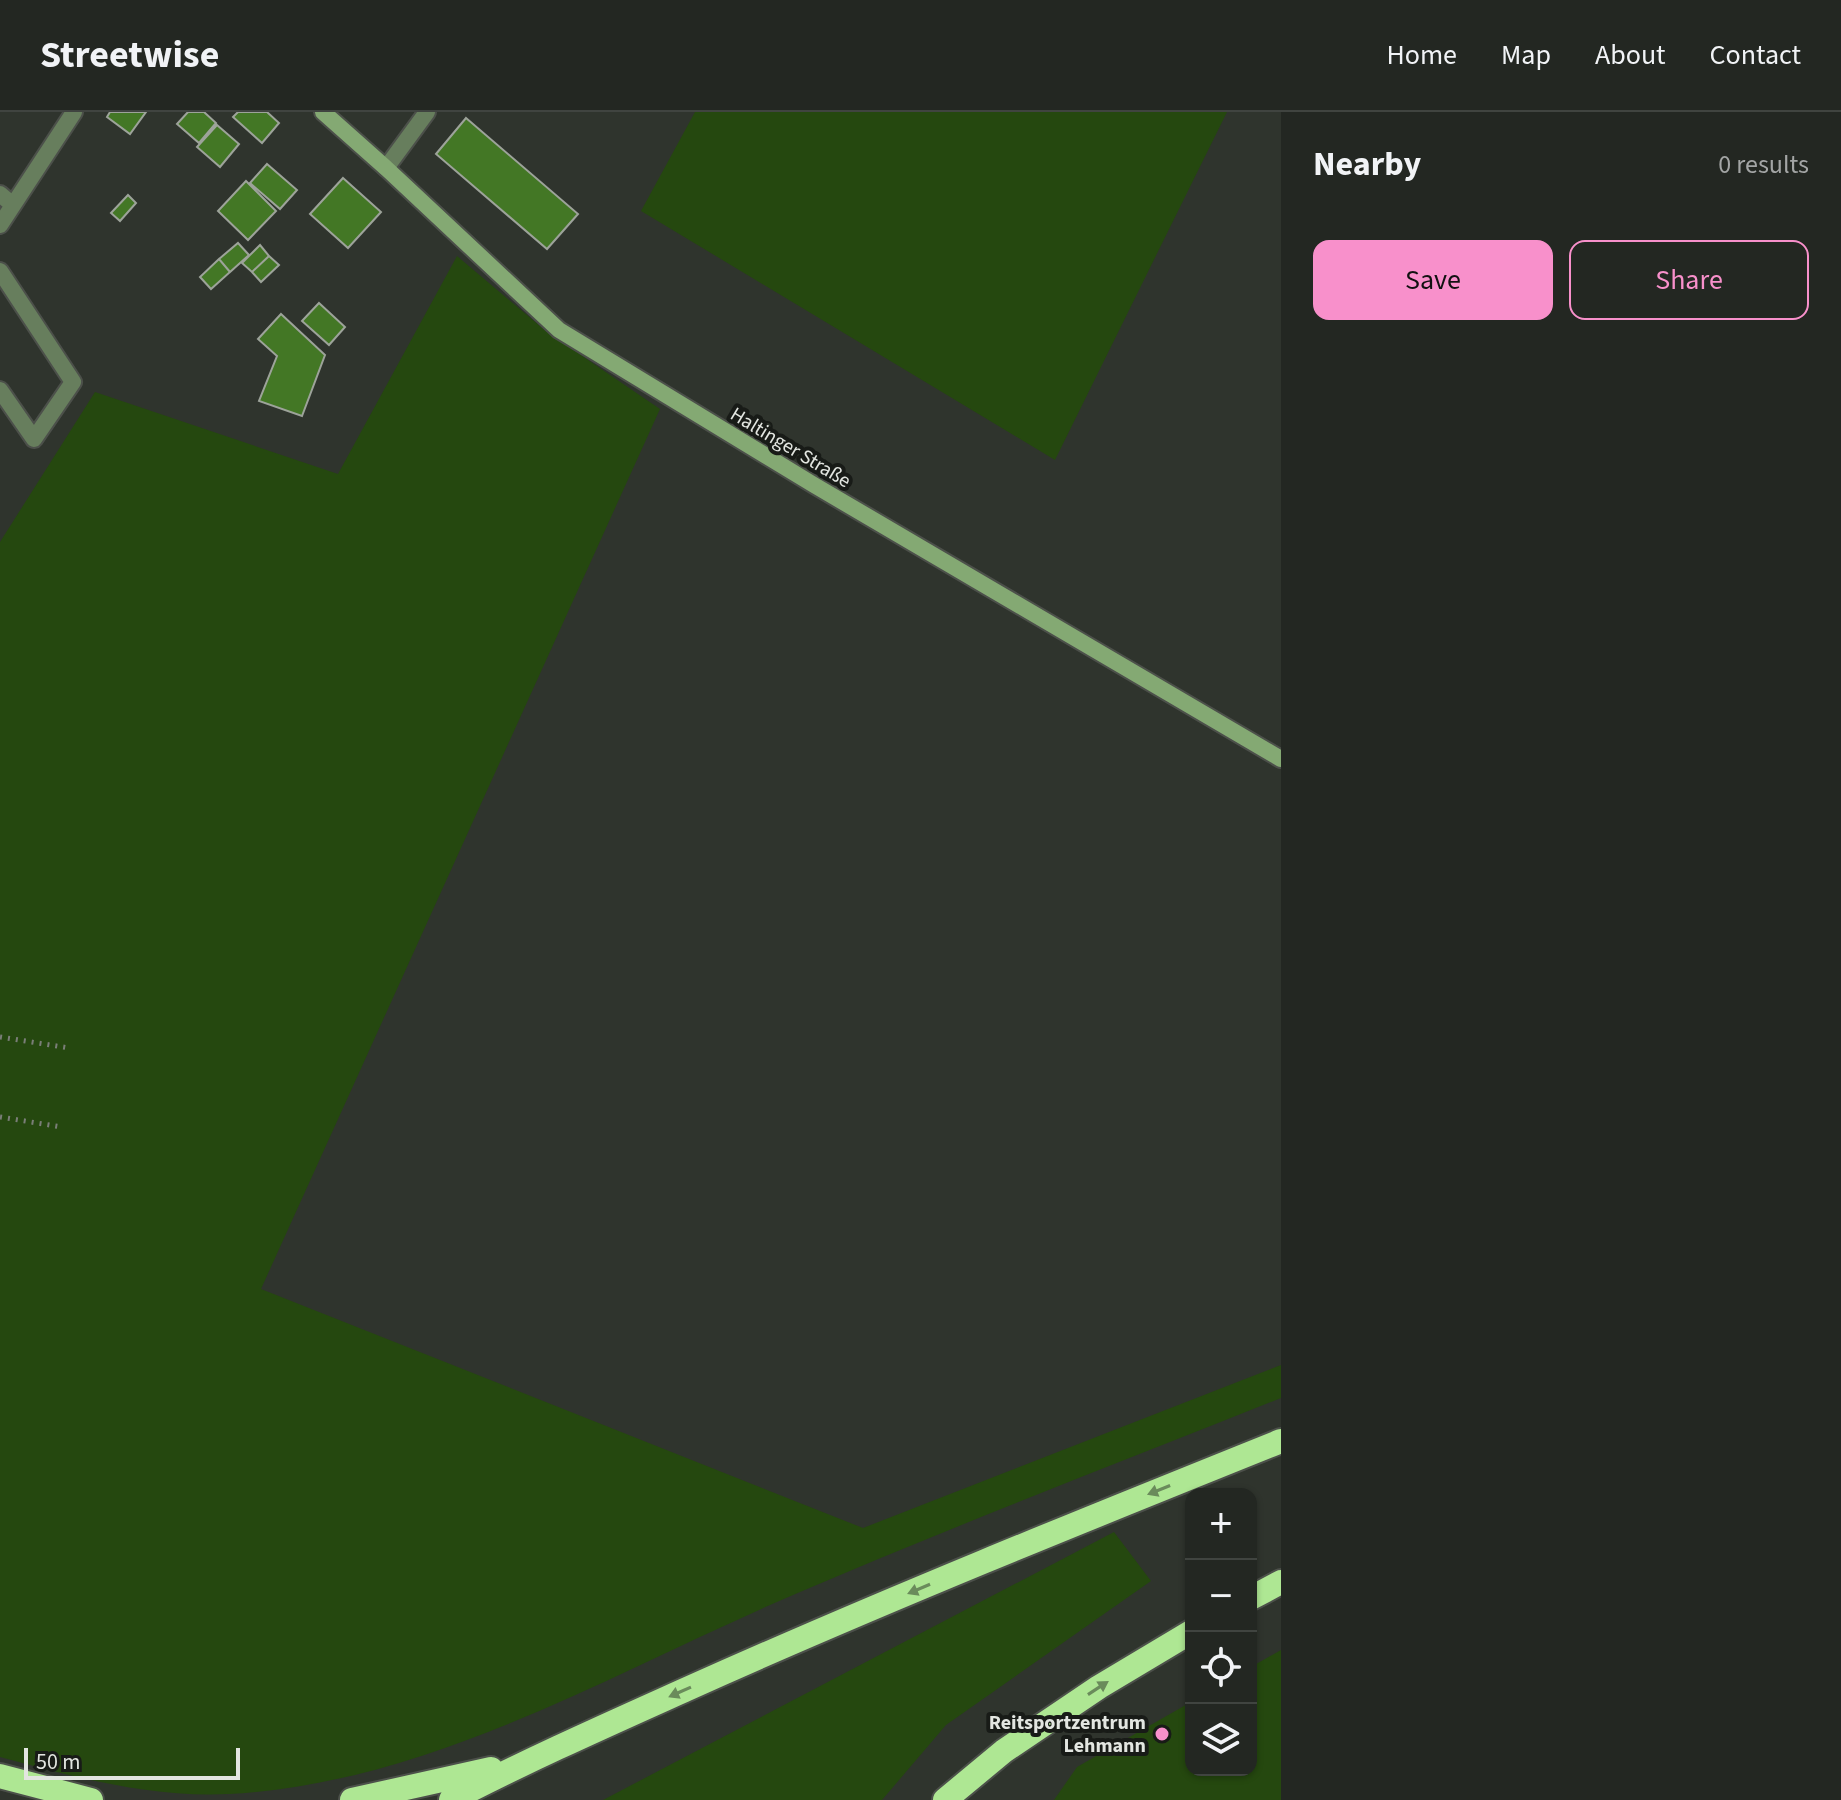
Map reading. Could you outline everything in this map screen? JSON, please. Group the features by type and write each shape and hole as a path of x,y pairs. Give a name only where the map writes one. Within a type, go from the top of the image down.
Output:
{"highway":[{"path":"451,1800 524,1762 784,1645 1281,1441"},
{"path":"1257,1595 1281,1582"},
{"path":"945,1800 1004,1751 1099,1687 1185,1636"},
{"path":"352,1800 524,1762"},
{"path":"0,1776 91,1800"}],"street":[{"path":"0,225 7,199 74,112"},
{"name":"Haltinger Straße","path":"323,112 559,330 814,485 1281,759"},
{"path":"386,168 427,112"},
{"path":"0,271 73,382 34,439 0,390"}],"path":[{"path":"0,1037 69,1048"},
{"path":"0,1117 62,1127"}],"green space":[{"path":"695,112 1227,112 1055,460 641,211"},
{"path":"457,256 547,332 660,409 261,1289 863,1528 1281,1365 1281,1398 854,1569 518,1720 448,1747 377,1769 304,1785 229,1794 200,1794 113,1784 0,1757 0,542 95,392 338,474"},
{"path":"1114,1532 1151,1581 946,1725 882,1800 603,1800"},
{"name":"Reitsportzentrum Lehmann","path":"1281,1650 1281,1800 1054,1800 1077,1767 1185,1705 1185,1776 1257,1776 1257,1664"}],"building":[{"path":"110,112 146,112 130,134 107,117"},
{"path":"188,112 204,112 216,123 199,143 177,124"},
{"path":"238,112 267,112 279,123 262,143 233,117"},
{"path":"466,118 578,214 547,249 436,154"},
{"path":"217,125 239,144 220,167 197,147"},
{"path":"267,164 297,190 280,209 250,183"},
{"path":"343,178 381,212 348,248 310,214"},
{"path":"246,181 276,211 248,240 218,211"},
{"path":"128,195 136,203 120,221 111,213"},
{"path":"238,243 249,255 230,272 219,259"},
{"path":"260,245 269,256 252,272 242,263"},
{"path":"269,256 279,265 261,282 252,272"},
{"path":"219,259 230,272 211,289 200,277"},
{"path":"319,303 345,327 329,345 302,321"},
{"path":"281,314 325,355 302,416 259,401 277,356 258,339"}],"place":[{"name":"Reitsportzentrum Lehmann","path":"1162,1734"}]}
